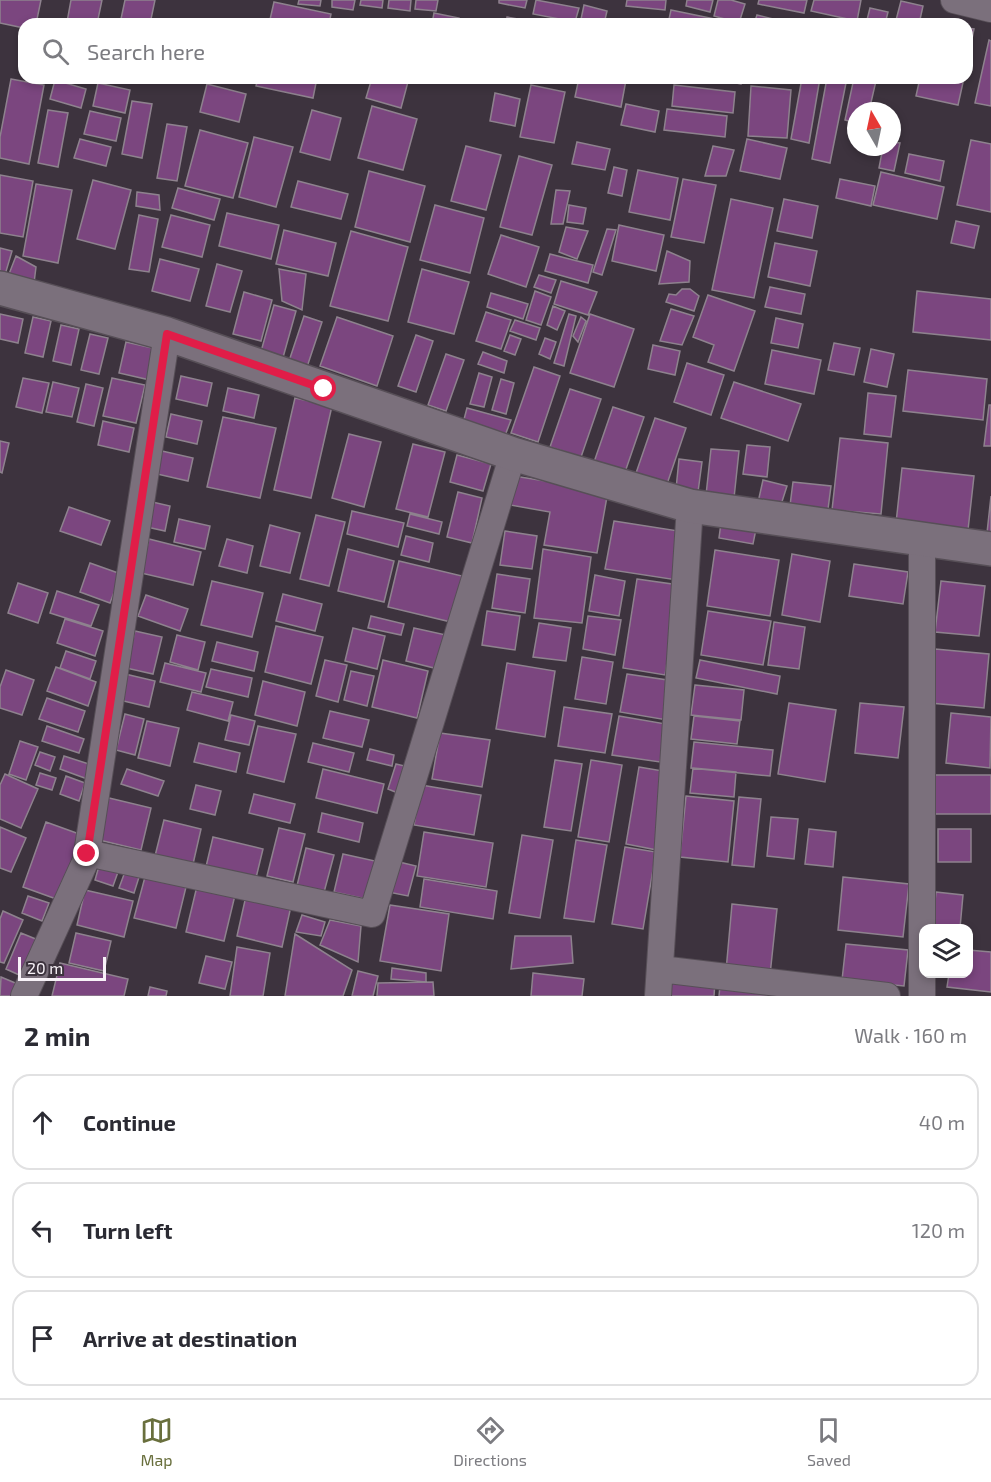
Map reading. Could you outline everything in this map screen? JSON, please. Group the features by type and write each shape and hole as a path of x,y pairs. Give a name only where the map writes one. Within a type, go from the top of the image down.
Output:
{"street":[{"path":"954,0 991,9"},
{"path":"0,288 167,334 513,454 690,506 991,549"},
{"path":"24,996 86,860 167,334"},
{"path":"87,854 372,914 513,454"},
{"path":"658,996 690,506"},
{"path":"922,539 922,996"},
{"path":"660,969 887,996"}],"building":[{"path":"0,0 41,0 37,18 18,18 18,27 0,23"},
{"path":"71,0 102,0 98,18 68,18"},
{"path":"125,0 155,0 151,18 121,18"},
{"path":"299,0 321,0 320,6 298,4"},
{"path":"332,0 355,0 353,10 332,7"},
{"path":"361,0 383,0 382,8 360,5"},
{"path":"389,0 411,0 410,11 388,8"},
{"path":"416,0 438,0 436,11 415,9"},
{"path":"499,0 527,0 525,8 499,3"},
{"path":"536,0 579,8 576,18 554,18 533,14"},
{"path":"627,0 666,0 665,10 626,6"},
{"path":"687,0 713,0 710,12 686,6"},
{"path":"718,0 731,0 745,4 741,18 714,16"},
{"path":"759,0 807,0 804,13 758,4"},
{"path":"814,0 861,0 858,18 843,18 811,11"},
{"path":"901,1 923,6 920,18 897,18"},
{"path":"274,2 331,14 330,18 270,18"},
{"path":"584,5 607,11 605,18 581,18"},
{"path":"870,8 888,12 886,18 868,18"},
{"path":"671,10 710,18 669,18"},
{"path":"434,13 459,18 433,18"},
{"path":"989,40 991,41 991,106 975,103"},
{"path":"11,79 18,80 18,84 44,85 29,164 0,158 0,137"},
{"path":"54,84 69,84 86,89 81,108 50,99"},
{"path":"98,84 130,90 125,113 93,106"},
{"path":"207,84 246,94 239,122 200,112"},
{"path":"256,84 316,84 313,98 256,86"},
{"path":"370,84 407,84 401,108 366,98"},
{"path":"578,84 625,84 621,107 575,97"},
{"path":"801,84 819,84 809,143 791,139"},
{"path":"826,84 846,84 830,163 812,159"},
{"path":"853,84 875,84 871,102 849,102"},
{"path":"919,84 963,84 958,105 916,96"},
{"path":"531,85 565,92 554,143 520,137"},
{"path":"674,85 735,92 733,113 672,106"},
{"path":"751,86 791,90 787,138 748,136"},
{"path":"495,93 520,99 515,126 490,121"},
{"path":"132,101 152,104 142,158 122,154"},
{"path":"626,104 659,111 655,132 621,125"},
{"path":"372,106 417,119 403,170 358,158"},
{"path":"667,109 727,116 725,137 664,130"},
{"path":"48,110 68,113 58,167 38,163"},
{"path":"312,110 341,118 330,160 300,152"},
{"path":"90,111 121,118 116,141 84,134"},
{"path":"167,124 187,127 177,181 157,178"},
{"path":"200,130 248,143 233,198 185,186"},
{"path":"254,137 293,147 276,207 239,197"},
{"path":"80,139 111,147 106,166 74,158"},
{"path":"747,139 787,148 780,179 740,171"},
{"path":"971,140 991,144 991,212 957,205"},
{"path":"577,142 610,149 605,170 572,164"},
{"path":"466,146 501,155 486,210 451,201"},
{"path":"713,146 734,150 726,176 705,176"},
{"path":"909,154 944,161 940,181 905,173"},
{"path":"519,156 552,165 532,235 500,227"},
{"path":"881,156 897,156 894,171 879,168"},
{"path":"614,167 627,170 622,196 608,193"},
{"path":"638,170 678,178 670,220 629,212"},
{"path":"369,171 425,186 410,242 355,227"},
{"path":"881,172 944,187 937,219 873,205"},
{"path":"0,175 33,181 23,237 0,233"},
{"path":"683,179 716,185 704,243 671,237"},
{"path":"840,179 875,186 871,206 836,198"},
{"path":"93,180 131,190 115,249 77,239"},
{"path":"298,181 348,194 341,219 291,207"},
{"path":"36,184 72,190 58,263 23,256"},
{"path":"178,188 220,199 214,220 172,208"},
{"path":"556,190 570,191 563,224 551,224"},
{"path":"137,192 159,195 160,210 136,206"},
{"path":"731,199 773,208 754,298 712,290"},
{"path":"784,199 818,206 812,238 777,231"},
{"path":"435,205 484,218 470,273 420,260"},
{"path":"569,205 586,208 583,224 567,222"},
{"path":"227,213 279,225 271,259 219,246"},
{"path":"139,215 158,219 149,272 129,269"},
{"path":"171,215 210,225 202,257 162,247"},
{"path":"956,221 979,226 974,248 951,243"},
{"path":"619,225 664,235 656,271 612,261"},
{"path":"566,227 588,231 577,259 559,252"},
{"path":"607,229 616,230 602,275 593,272"},
{"path":"284,230 336,243 328,276 276,264"},
{"path":"351,231 408,247 388,321 330,306"},
{"path":"501,235 539,247 526,287 488,274"},
{"path":"775,243 817,251 810,286 768,277"},
{"path":"0,248 12,251 5,275 0,274"},
{"path":"667,251 690,261 689,282 659,284"},
{"path":"550,254 593,265 588,283 545,271"},
{"path":"16,256 36,267 34,283 9,274"},
{"path":"160,259 199,269 190,301 152,291"},
{"path":"217,264 242,271 230,312 206,306"},
{"path":"279,269 306,274 302,310 282,301"},
{"path":"422,269 469,282 454,334 408,322"},
{"path":"539,275 556,280 551,293 534,287"},
{"path":"561,281 597,292 588,315 554,304"},
{"path":"770,287 805,294 801,314 765,307"},
{"path":"682,289 690,289 699,296 694,311 666,302 669,294 676,295"},
{"path":"535,291 551,297 541,325 526,320"},
{"path":"917,291 991,299 991,340 913,332"},
{"path":"244,292 272,300 261,341 233,334"},
{"path":"491,293 528,304 523,319 487,307"},
{"path":"708,295 755,311 734,371 708,362 714,345 693,337"},
{"path":"274,305 296,311 282,361 260,355"},
{"path":"553,306 565,311 557,330 547,325"},
{"path":"671,309 694,316 682,345 660,341"},
{"path":"486,312 511,320 501,349 476,341"},
{"path":"0,314 23,319 18,343 0,339"},
{"path":"569,314 576,316 564,366 554,363"},
{"path":"590,314 634,329 614,387 570,373"},
{"path":"304,316 322,322 305,373 287,367"},
{"path":"33,317 51,321 43,357 25,353"},
{"path":"337,317 393,336 377,386 320,366"},
{"path":"581,317 586,321 578,342 573,336"},
{"path":"776,318 803,324 798,348 771,343"},
{"path":"515,320 540,328 536,340 510,331"},
{"path":"61,325 79,329 71,365 53,361"},
{"path":"90,334 108,338 99,374 81,370"},
{"path":"416,335 433,341 416,392 398,386"},
{"path":"510,335 521,339 515,355 504,351"},
{"path":"545,338 556,342 550,359 539,354"},
{"path":"126,342 157,349 150,380 119,373"},
{"path":"834,343 860,348 854,375 828,370"},
{"path":"653,345 680,351 675,375 648,369"},
{"path":"871,349 894,354 887,387 864,382"},
{"path":"772,350 821,360 814,394 765,384"},
{"path":"483,352 507,361 504,373 478,364"},
{"path":"446,354 464,360 446,411 428,405"},
{"path":"687,363 724,375 711,415 674,402"},
{"path":"534,367 560,376 538,442 511,433"},
{"path":"908,370 987,379 983,420 903,411"},
{"path":"479,373 492,377 484,407 470,404"},
{"path":"181,376 212,383 207,406 176,399"},
{"path":"23,378 49,383 42,413 16,407"},
{"path":"112,378 145,385 136,423 103,416"},
{"path":"501,379 514,383 506,414 492,410"},
{"path":"53,382 79,388 72,417 46,412"},
{"path":"734,382 801,404 788,441 721,418"},
{"path":"86,384 103,388 94,426 77,422"},
{"path":"228,388 259,395 254,418 223,411"},
{"path":"570,389 601,399 581,457 550,447"},
{"path":"868,393 896,396 891,437 864,434"},
{"path":"295,398 332,406 311,498 274,490"},
{"path":"989,405 991,405 991,446 984,446"},
{"path":"613,407 644,417 624,475 593,465"},
{"path":"467,408 511,420 504,438 462,427"},
{"path":"171,414 202,421 197,444 166,437"},
{"path":"223,417 276,428 260,498 207,487"},
{"path":"655,418 686,428 666,487 635,476"},
{"path":"103,421 134,428 129,452 98,445"},
{"path":"349,434 381,442 364,507 332,498"},
{"path":"840,438 888,443 881,514 832,510"},
{"path":"0,441 9,443 2,473 0,472"},
{"path":"413,444 445,452 428,517 396,509"},
{"path":"747,445 770,447 767,477 743,474"},
{"path":"711,449 739,451 734,498 706,495"},
{"path":"162,451 193,458 188,481 157,474"},
{"path":"457,455 491,464 483,491 450,482"},
{"path":"679,459 702,462 698,492 676,489"},
{"path":"902,468 974,476 968,530 896,523"},
{"path":"514,476 608,491 597,553 544,545 550,512 510,505"},
{"path":"763,480 787,486 779,511 757,507"},
{"path":"793,482 831,486 827,517 789,513"},
{"path":"458,492 482,498 472,543 447,537"},
{"path":"991,496 991,534 987,533"},
{"path":"148,501 170,506 165,531 142,526"},
{"path":"69,507 110,521 101,545 60,531"},
{"path":"352,511 404,523 398,547 347,534"},
{"path":"410,514 442,522 439,534 407,526"},
{"path":"316,515 345,522 329,586 300,579"},
{"path":"179,519 210,526 205,549 174,542"},
{"path":"614,521 685,532 677,580 605,569"},
{"path":"721,523 756,529 753,544 719,538"},
{"path":"270,525 300,533 290,573 260,566"},
{"path":"505,531 537,536 532,569 500,565"},
{"path":"406,536 433,543 429,562 401,555"},
{"path":"149,539 201,552 193,585 141,573"},
{"path":"227,539 253,546 247,573 219,566"},
{"path":"348,549 394,561 384,602 338,591"},
{"path":"543,549 591,557 582,623 534,618"},
{"path":"715,550 779,560 770,616 707,606"},
{"path":"792,554 830,561 820,622 782,615"},
{"path":"399,561 462,576 451,622 388,607"},
{"path":"90,563 121,574 110,603 80,592"},
{"path":"854,564 908,572 903,604 849,596"},
{"path":"497,574 530,579 525,613 492,608"},
{"path":"595,575 625,581 619,616 589,611"},
{"path":"637,579 679,585 665,675 623,668"},
{"path":"212,581 263,593 252,637 201,625"},
{"path":"941,581 985,586 979,636 935,632"},
{"path":"18,583 48,593 38,623 8,613"},
{"path":"57,591 99,605 91,626 50,613"},
{"path":"283,594 322,604 315,631 276,621"},
{"path":"146,595 188,609 180,631 138,616"},
{"path":"487,611 520,616 515,650 482,645"},
{"path":"708,611 771,621 763,665 701,655"},
{"path":"371,616 404,624 401,635 368,628"},
{"path":"588,616 621,620 615,655 583,649"},
{"path":"65,619 103,631 95,656 57,643"},
{"path":"774,622 805,627 799,669 768,665"},
{"path":"539,623 571,628 566,661 533,657"},
{"path":"276,626 323,637 311,684 265,672"},
{"path":"353,628 385,636 377,669 345,661"},
{"path":"414,628 446,635 438,669 406,661"},
{"path":"135,631 162,637 153,674 126,668"},
{"path":"177,635 205,642 198,670 170,662"},
{"path":"217,642 258,652 254,671 212,661"},
{"path":"935,649 989,654 984,708 930,703"},
{"path":"66,651 96,661 90,679 60,668"},
{"path":"582,657 613,662 606,704 575,699"},
{"path":"325,660 347,665 338,702 316,696"},
{"path":"383,660 428,671 417,718 372,707"},
{"path":"700,660 780,676 777,694 696,678"},
{"path":"165,663 206,673 201,692 160,682"},
{"path":"507,663 555,671 545,737 496,729"},
{"path":"56,667 96,682 88,706 47,691"},
{"path":"211,669 252,678 248,697 206,687"},
{"path":"6,670 34,680 22,715 0,708 0,687"},
{"path":"351,671 374,676 367,706 344,700"},
{"path":"121,673 155,681 149,707 115,699"},
{"path":"627,674 674,681 667,720 620,712"},
{"path":"263,681 305,692 297,726 255,715"},
{"path":"695,685 744,690 741,720 691,715"},
{"path":"192,692 233,702 228,721 187,710"},
{"path":"47,698 85,711 78,732 39,719"},
{"path":"789,703 836,710 825,782 778,774"},
{"path":"860,703 904,707 898,758 855,753"},
{"path":"564,707 612,714 605,753 558,746"},
{"path":"330,711 369,720 362,747 323,738"},
{"path":"951,713 991,717 990,768 946,763"},
{"path":"125,714 144,719 135,755 116,750"},
{"path":"231,715 255,721 249,745 225,740"},
{"path":"619,716 666,724 660,762 612,755"},
{"path":"694,716 740,721 737,744 691,739"},
{"path":"147,721 179,728 170,766 138,758"},
{"path":"47,726 84,739 79,753 42,741"},
{"path":"258,726 296,734 284,782 247,773"},
{"path":"440,733 490,740 482,787 432,779"},
{"path":"20,741 38,747 26,780 9,774"},
{"path":"694,742 773,750 770,776 691,768"},
{"path":"199,743 240,753 236,772 194,762"},
{"path":"313,743 354,753 349,772 308,762"},
{"path":"370,749 394,755 392,766 367,760"},
{"path":"40,752 55,757 50,771 35,765"},
{"path":"64,756 95,766 90,780 60,769"},
{"path":"555,760 582,764 571,831 544,827"},
{"path":"591,760 622,765 609,842 578,837"},
{"path":"396,764 413,768 405,796 388,789"},
{"path":"639,767 669,772 657,850 626,844"},
{"path":"693,768 736,772 734,797 690,793"},
{"path":"127,769 164,781 158,796 121,784"},
{"path":"323,769 384,784 377,813 316,798"},
{"path":"40,773 56,778 52,790 36,785"},
{"path":"5,774 38,789 21,828 0,819 0,785"},
{"path":"931,775 991,775 991,814 931,814"},
{"path":"66,776 85,783 79,801 60,794"},
{"path":"196,785 221,791 215,815 190,809"},
{"path":"421,785 481,795 474,835 414,825"},
{"path":"254,794 295,804 290,823 249,813"},
{"path":"686,796 734,801 728,862 680,857"},
{"path":"105,797 151,808 141,850 95,839"},
{"path":"739,797 761,799 754,867 732,865"},
{"path":"322,813 363,823 359,842 318,832"},
{"path":"771,817 798,819 794,859 767,856"},
{"path":"164,820 201,829 193,864 155,856"},
{"path":"46,822 82,835 59,900 23,887"},
{"path":"0,827 26,838 11,872 0,868"},
{"path":"279,828 305,834 293,882 267,876"},
{"path":"809,829 836,832 833,867 805,864"},
{"path":"938,829 971,829 971,862 938,862"},
{"path":"424,832 493,843 486,887 417,876"},
{"path":"522,835 553,840 540,918 509,913"},
{"path":"213,837 263,849 255,882 205,871"},
{"path":"576,840 607,845 594,922 564,918"},
{"path":"625,847 656,852 643,929 612,924"},
{"path":"306,848 334,855 323,896 296,890"},
{"path":"343,854 375,861 366,899 334,892"},
{"path":"395,861 416,866 408,896 388,892"},
{"path":"99,866 118,872 113,886 95,880"},
{"path":"126,869 140,874 134,893 119,888"},
{"path":"145,877 186,887 176,928 134,918"},
{"path":"843,877 909,884 903,937 838,930"},
{"path":"424,879 497,891 493,919 420,907"},
{"path":"198,882 236,891 224,941 186,932"},
{"path":"85,890 133,901 124,937 77,925"},
{"path":"936,892 963,895 960,924 932,924"},
{"path":"28,896 49,903 42,921 22,913"},
{"path":"246,896 291,906 282,947 237,936"},
{"path":"732,904 777,909 770,975 726,971"},
{"path":"390,905 449,914 441,971 380,961"},
{"path":"3,911 23,920 4,963 0,962 0,919"},
{"path":"302,915 325,922 321,936 296,932"},
{"path":"330,920 361,926 358,962 320,945"},
{"path":"21,933 43,942 28,979 6,969"},
{"path":"76,933 111,941 104,971 69,963"},
{"path":"295,934 352,970 343,996 285,996"},
{"path":"515,936 571,936 573,963 511,969"},
{"path":"846,944 908,950 904,986 842,980"},
{"path":"237,947 270,953 263,996 230,996"},
{"path":"973,950 991,952 991,992 947,987 948,978 973,978"},
{"path":"206,956 232,962 225,989 199,983"},
{"path":"60,963 128,979 124,996 52,996"},
{"path":"392,968 426,973 426,982 391,979"},
{"path":"358,971 378,976 373,996 352,996"},
{"path":"533,973 584,979 582,996 531,996"},
{"path":"1,977 20,985 15,996 0,996"},
{"path":"669,977 715,981 714,996 667,996"},
{"path":"433,982 434,996 377,996 378,983"},
{"path":"720,986 768,990 767,996 719,996"},
{"path":"150,987 167,991 166,996 148,996"}],"route":[{"path":"87,854 167,334 324,389"}]}
